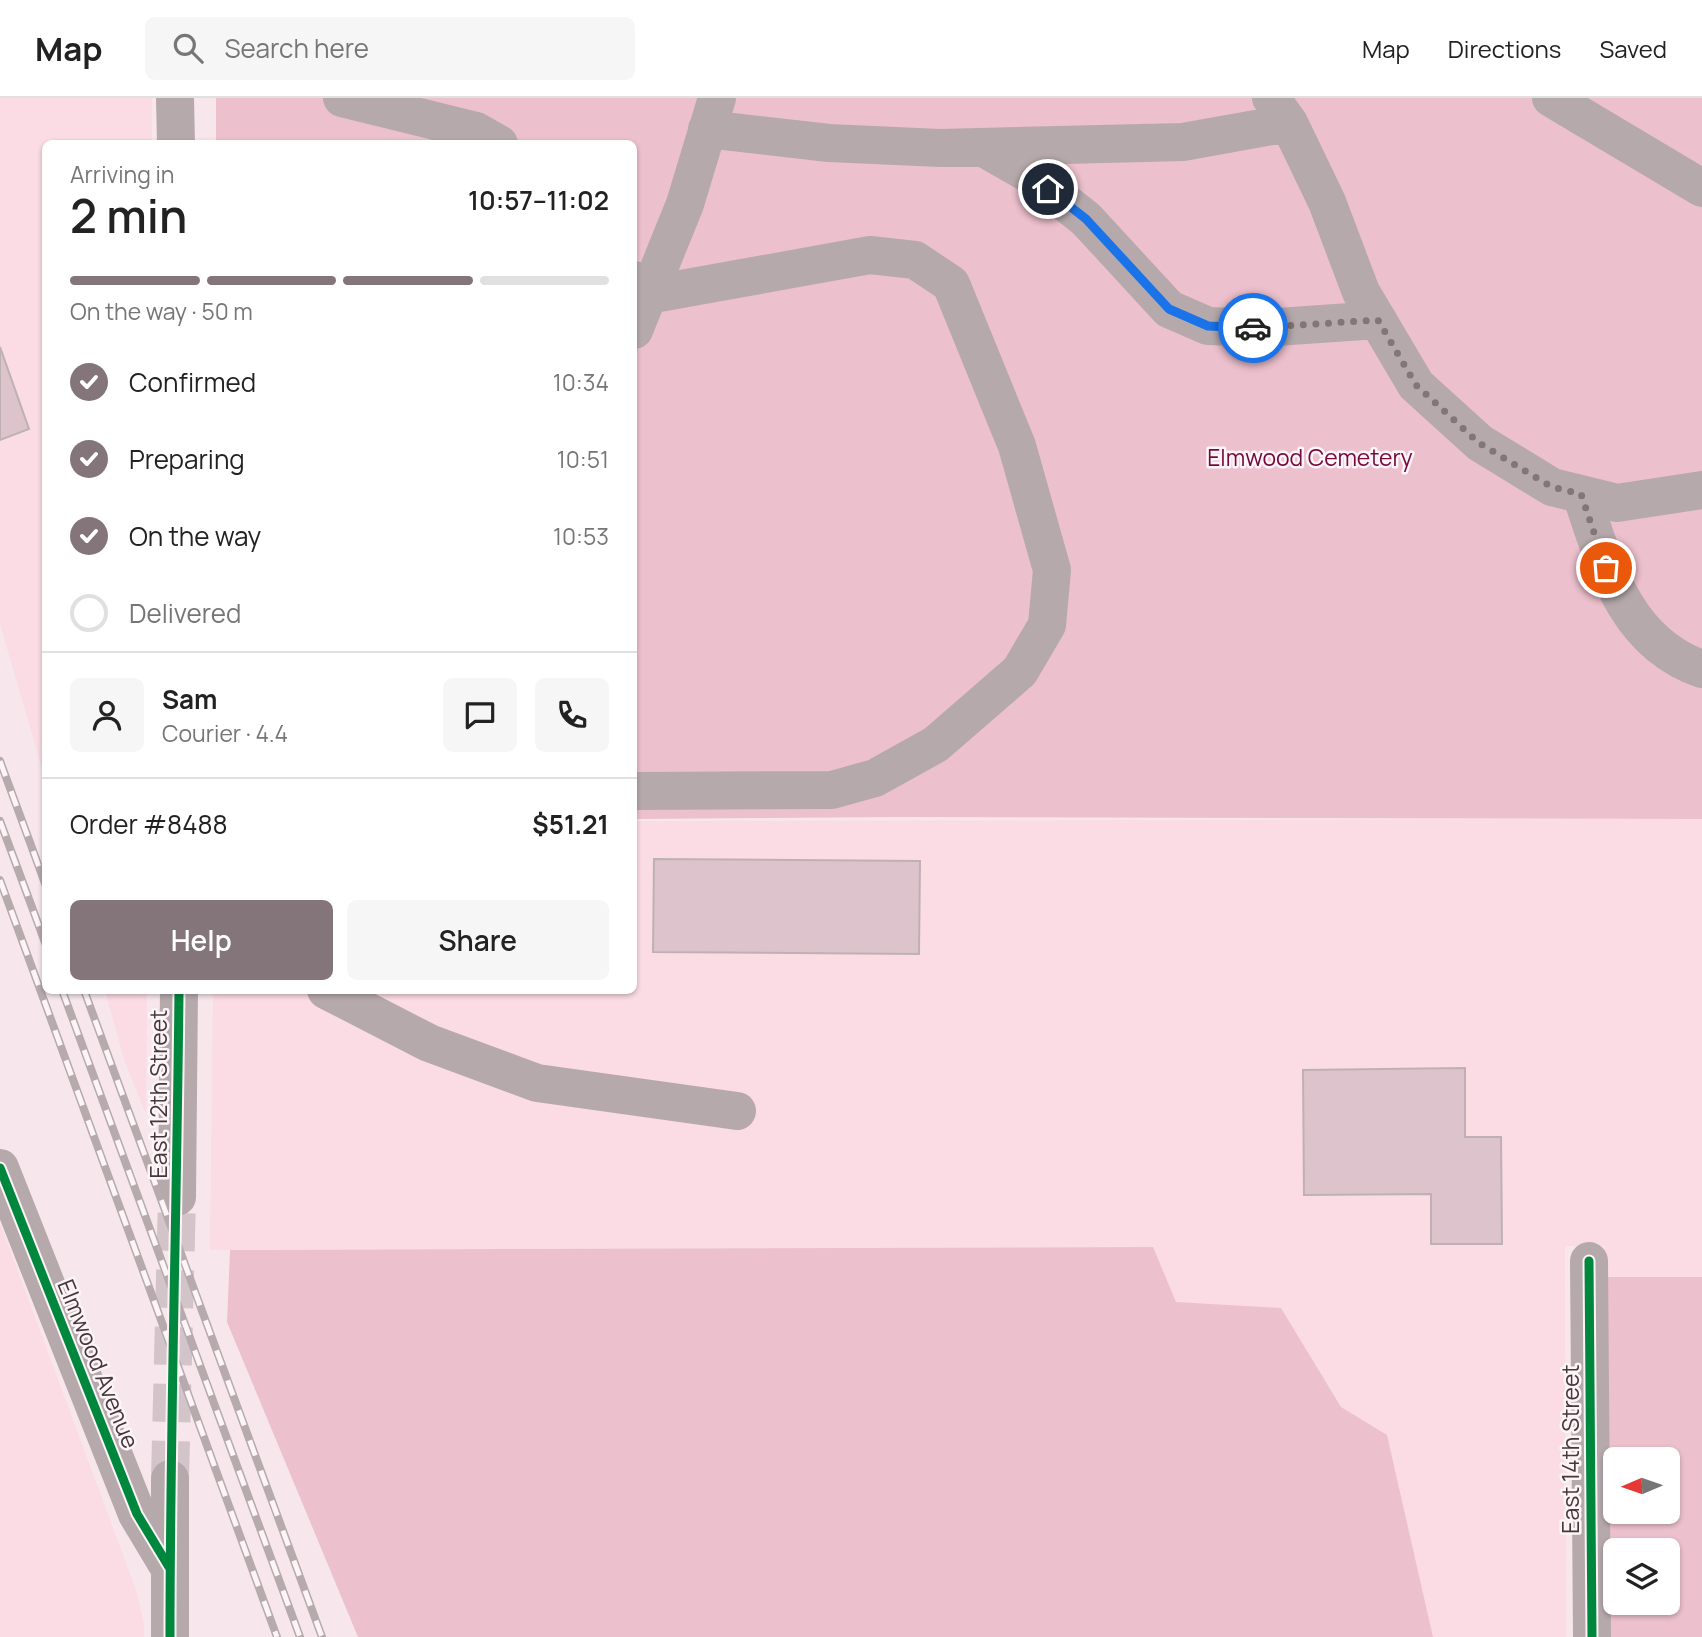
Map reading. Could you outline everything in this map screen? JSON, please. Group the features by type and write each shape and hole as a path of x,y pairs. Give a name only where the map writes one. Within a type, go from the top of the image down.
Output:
{"street":[{"path":"176,98 176,140"},
{"path":"342,98 476,131 492,140"},
{"path":"1551,98 1702,188"},
{"path":"637,312 641,288 685,204 712,114 829,143 940,148 1183,142 1280,110 1327,202 1361,292 1416,385 1479,443 1552,487 1617,503 1702,490"},
{"path":"982,147 1030,174 1086,219 1169,309 1208,326 1263,328 1378,320"},
{"path":"637,791 832,790 875,778 936,744 1020,671 1047,625 1052,570 1017,446 951,284 915,260 870,255 641,288"},
{"path":"1581,494 1606,568 1636,625 1685,663 1702,669"},
{"name":"East 12th Street","path":"177,1197 179,994"},
{"path":"334,994 429,1042 537,1083 737,1111"},
{"name":"Elmwood Avenue","path":"0,1168 137,1514 170,1569"},
{"name":"East 14th Street","path":"1590,1261 1592,1637"},
{"path":"170,1479 170,1637"}],"shaded area":[{"path":"0,98 152,98 152,140 42,140 42,769 0,624"},
{"path":"1702,819 1702,1277 1604,1277 1604,1246 1565,1246 1566,1637 1433,1637 1387,1435 1341,1407 1281,1308 1176,1302 1152,1247 210,1250 213,994 637,994 637,821"},
{"path":"106,994 147,994 146,1114 124,1059"},
{"path":"0,1223 136,1590 144,1624 144,1637 0,1637"}],"green space":[{"name":"Elmwood Cemetery","path":"216,98 1702,98 1702,819 637,819 637,140 216,140"},
{"path":"1153,1247 1176,1302 1281,1308 1341,1407 1387,1435 1433,1637 358,1637 227,1322 230,1250"},
{"path":"1604,1277 1702,1277 1702,1637 1604,1637 1604,1615 1680,1615 1680,1538 1604,1538 1604,1524 1680,1524 1680,1447 1604,1447"}],"building":[{"path":"0,347 29,429 0,440"},
{"path":"654,859 920,861 919,954 653,952"},
{"path":"1465,1068 1465,1137 1501,1137 1502,1244 1431,1244 1431,1194 1304,1195 1303,1070"}],"tunnel":[{"path":"170,1479 177,1197"}],"railway":[{"path":"0,761 42,875"},
{"path":"0,821 42,934"},
{"path":"0,880 277,1637"},
{"path":"63,994 300,1637"},
{"path":"85,994 322,1637"}],"cycle path":[{"path":"170,1637 179,994"},
{"path":"0,1168 137,1514 169,1567"},
{"path":"1589,1261 1592,1637"}],"way so far":[{"path":"1253,328 1378,320 1416,385 1479,443 1552,487 1581,494 1606,568"}],"route":[{"path":"1048,189 1086,219 1169,309 1208,326 1253,328"}]}
